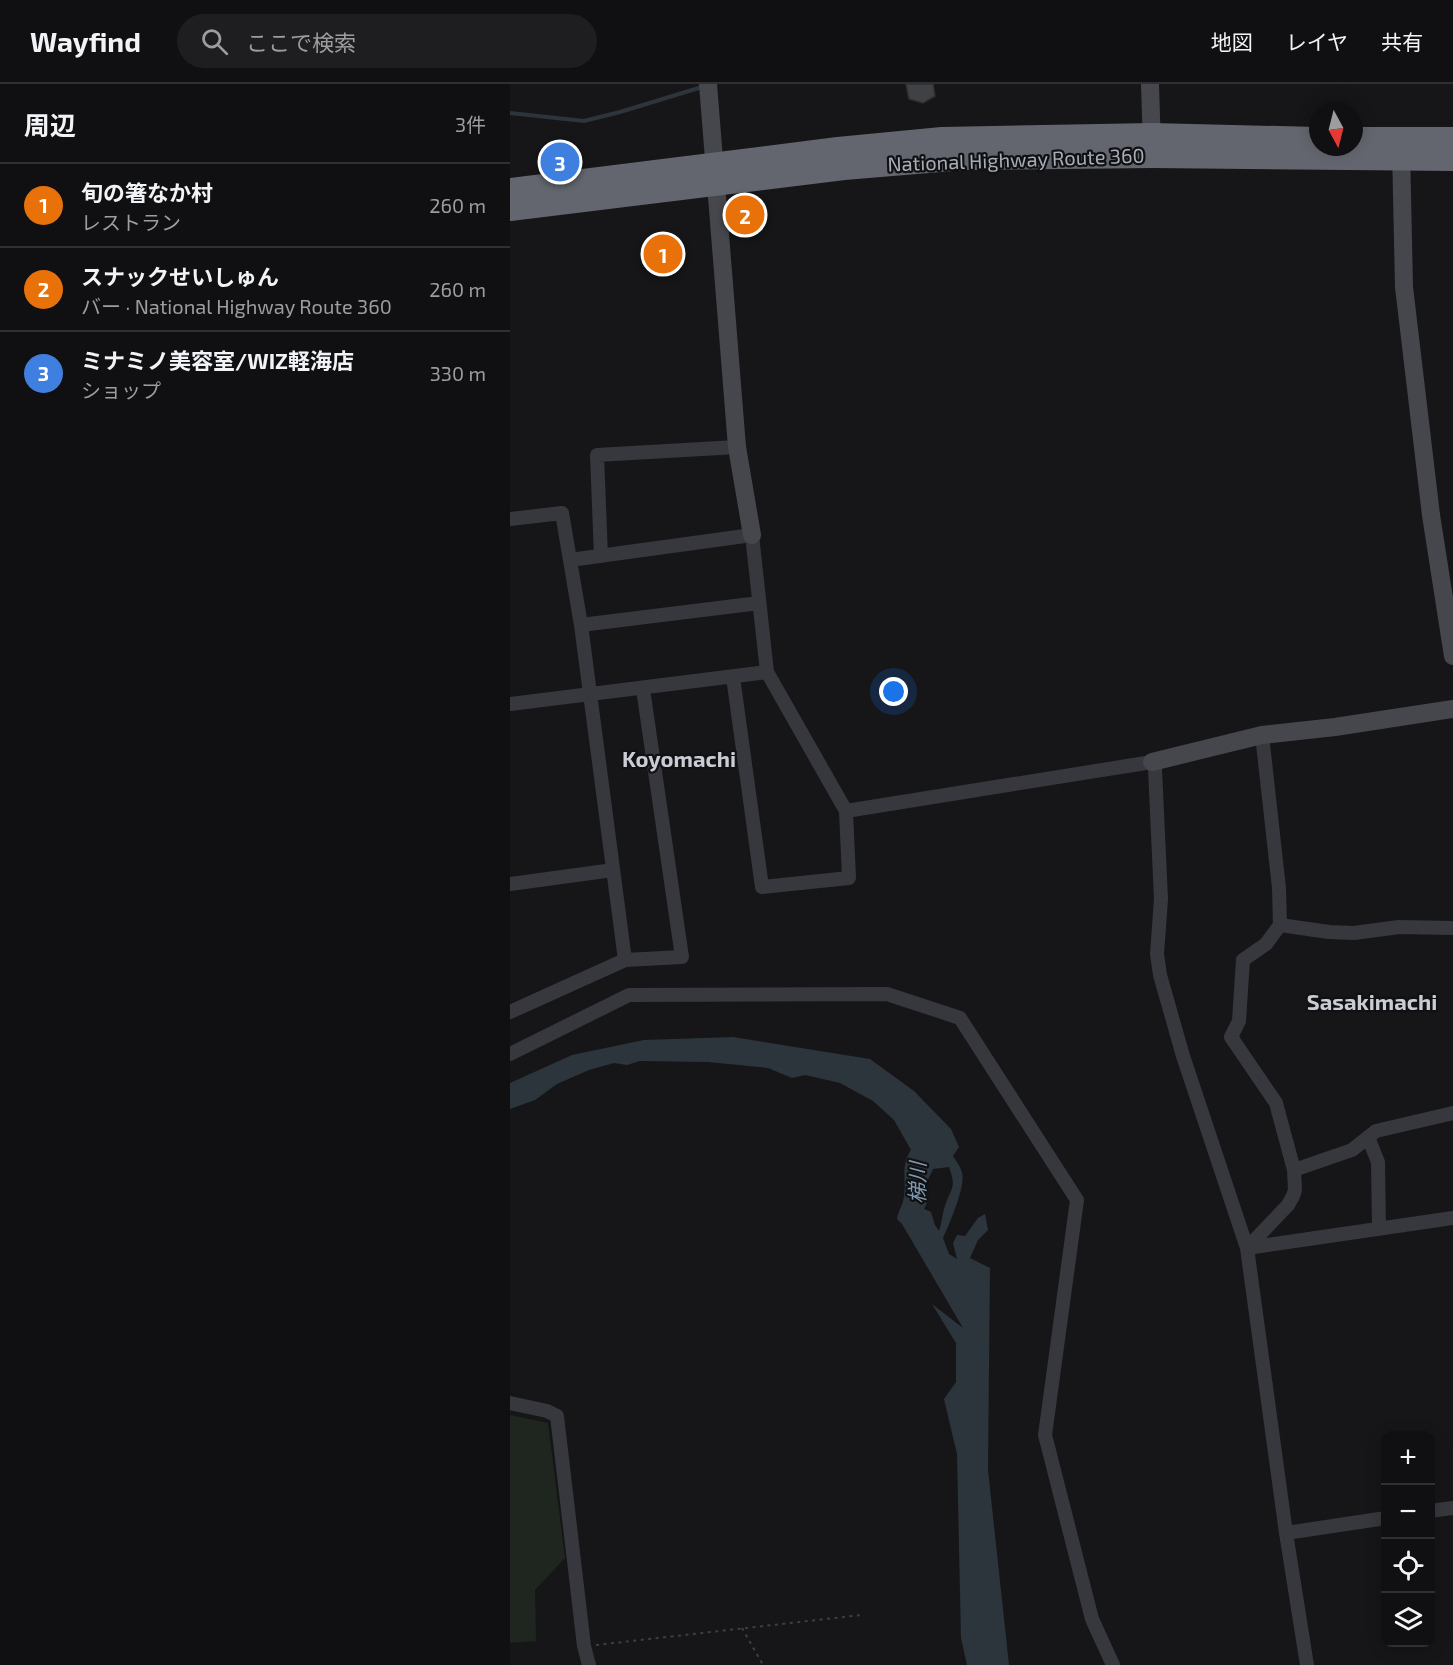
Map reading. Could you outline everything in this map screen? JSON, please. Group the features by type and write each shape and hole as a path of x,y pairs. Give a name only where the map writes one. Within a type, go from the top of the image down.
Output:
{"highway":[{"name":"National Highway Route 360","path":"510,190 715,173 1152,146 1309,139"},
{"name":"National Highway Route 360","path":"1152,146 1401,149 1453,139"},
{"name":"National Highway Route 360","path":"1363,142 1453,159"},
{"name":"National Highway Route 360","path":"510,209 715,173"}],"street":[{"path":"1150,84 1152,146"},
{"path":"708,88 737,447 752,535 767,672 846,812 849,878 762,887 733,677"},
{"path":"1401,149 1404,287 1431,515 1453,656"},
{"path":"601,556 597,455 737,447"},
{"path":"510,519 562,513 581,625 625,960"},
{"path":"570,560 752,535"},
{"path":"581,625 759,603"},
{"path":"510,704 767,672"},
{"path":"510,1012 625,960 682,957 643,688"},
{"path":"846,812 1152,762 1262,735 1335,727 1453,709"},
{"path":"1247,1248 1288,1205 1295,1190 1294,1170 1276,1103 1232,1037 1239,1021 1243,960 1266,944 1280,925 1279,888 1262,735"},
{"path":"1152,762 1155,769 1161,887 1157,954 1160,975 1183,1056 1247,1248 1286,1533 1307,1665"},
{"path":"510,884 613,870"},
{"path":"1280,925 1354,933 1399,927 1453,928"},
{"path":"510,1054 629,995 887,994 960,1018 1077,1200 1045,1435 1092,1619 1113,1665"},
{"path":"1294,1170 1352,1150 1376,1131 1453,1113"},
{"path":"1368,1137 1378,1162 1379,1229"},
{"path":"1247,1248 1453,1218"},
{"path":"510,1404 547,1411 557,1416 584,1646 589,1665"},
{"path":"1435,1510 1453,1508"},
{"path":"1286,1533 1381,1519"}],"path":[{"path":"584,1646 861,1615"},
{"path":"742,1628 763,1665"}],"shaded area":[{"path":"510,1415 548,1423 565,1558 535,1590 536,1641 510,1643"}],"water":[{"name":"梯川","path":"733,1037 870,1059 914,1091 951,1129 959,1147 953,1156 961,1169 963,1179 956,1206 943,1238 949,1254 957,1259 953,1243 957,1235 965,1236 978,1218 985,1214 988,1230 978,1240 970,1258 990,1268 988,1470 1009,1665 967,1665 961,1638 957,1454 944,1399 956,1382 956,1343 932,1304 963,1328 897,1219 904,1194 905,1163 911,1150 894,1120 873,1101 840,1083 805,1075 792,1078 768,1068 708,1062 640,1061 627,1065 614,1063 589,1070 557,1084 535,1100 510,1109 510,1083 572,1055 644,1040","holes":["949,1167 953,1180 952,1188 939,1231 931,1212 924,1209 928,1201 926,1184 933,1169"]}],"building":[{"path":"906,84 933,84 935,96 923,103 909,99"},
{"path":"673,236 678,269 654,271 648,239"}],"waterway":[{"path":"510,113 584,121 702,87"}],"place":[{"name":"ミナミノ美容室/WIZ軽海店","path":"560,162"},
{"name":"スナックせいしゅん","path":"745,215"},
{"name":"旬の箸なか村","path":"663,254"}],"district":[{"name":"Koyomachi","path":"679,759"},
{"name":"Sasakimachi","path":"1372,1002"}]}
